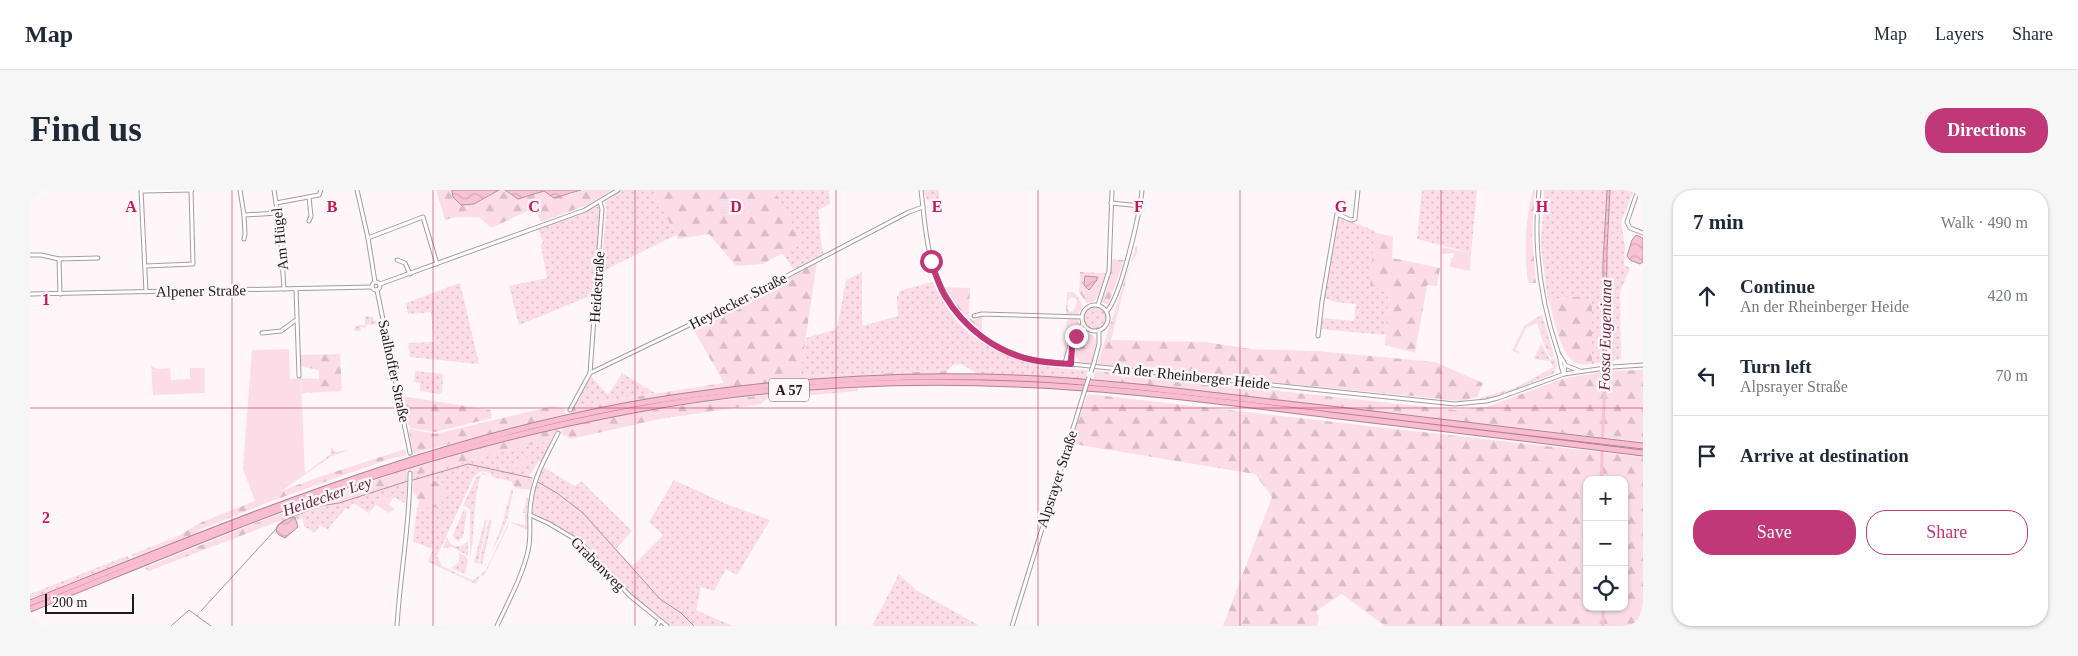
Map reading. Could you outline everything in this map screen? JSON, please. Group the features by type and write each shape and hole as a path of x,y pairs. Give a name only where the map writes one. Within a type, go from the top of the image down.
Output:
{"highway":[{"name":"A 57","path":"30,603 346,480 440,450 536,424 606,410 689,395 776,385 923,377 1014,378 1088,383 1188,392 1643,446"},
{"name":"A 57","path":"30,609 345,486 441,455 534,430 629,411 766,392 853,385 926,383 1015,384 1079,388 1227,402 1643,453"}],"main road":[{"path":"1640,626 1643,618"}],"street":[{"path":"146,266 193,264 192,190 142,191 146,292"},
{"path":"240,190 244,215 244,238"},
{"name":"Am Hügel","path":"274,190 278,213 284,289"},
{"path":"276,203 319,195 321,190"},
{"path":"357,190 368,238 375,282 372,287 377,290 380,284"},
{"path":"375,282 380,284 410,274 584,210 618,190"},
{"name":"An der Rheinberger Heide","path":"921,190 928,246 944,295 963,320 985,339 1001,349 1033,360 1455,404 1498,398 1564,374 1612,367 1643,365"},
{"path":"1098,305 1108,271 1112,190"},
{"name":"Alpsrayer Straße","path":"1012,626 1090,377 1099,344 1098,331 1105,328 1108,322 1107,310 1113,302 1132,243 1141,206 1142,190"},
{"path":"1318,336 1337,214 1351,220 1355,219 1358,190"},
{"path":"1540,190 1537,224 1539,272 1546,312 1564,374"},
{"path":"1638,190 1626,222 1630,228 1643,233"},
{"path":"309,197 311,216 309,221"},
{"name":"Heidestraße","path":"590,373 602,209 600,202"},
{"path":"1111,203 1141,206"},
{"name":"Heydecker Straße","path":"590,373 743,299 909,212 923,207"},
{"path":"244,215 278,213"},
{"path":"368,238 424,217 437,264"},
{"path":"30,255 41,255 59,259 98,258"},
{"path":"59,259 60,294"},
{"path":"397,260 405,263 410,274"},
{"name":"Alpener Straße","path":"30,294 372,287"},
{"path":"296,289 299,376"},
{"name":"Saalhoffer Straße","path":"377,290 410,453"},
{"path":"1098,331 1086,328 1082,317 1087,307 1098,305 1107,310"},
{"path":"974,316 982,314 1082,317"},
{"path":"262,333 280,331 297,319"},
{"path":"1065,364 1070,343 1083,324"},
{"path":"1071,364 1072,342 1078,333 1086,328"},
{"path":"1560,355 1565,364 1564,374"},
{"path":"1565,364 1580,371"},
{"path":"570,410 590,373"},
{"path":"496,626 530,546 531,500 535,482 558,433"},
{"path":"397,626 400,582 410,501 410,473"},
{"name":"Grabenweg","path":"530,515 542,519 580,542 629,595 667,626"},
{"path":"656,626 660,620"}],"green space":[{"path":"436,190 452,190 453,197 474,204 499,190 527,197 544,190 570,195 581,190 612,190 587,205 541,222 534,208 491,228 479,217 456,217 445,220"},
{"path":"621,190 653,190 676,235 601,272 605,202"},
{"path":"653,190 774,190 802,242 763,264 736,266 709,234 678,239"},
{"path":"774,190 829,190 830,204 818,210 821,244 824,255 794,270 782,253 802,242"},
{"path":"923,190 939,190 939,201 927,200"},
{"path":"1422,190 1477,190 1471,253 1417,239"},
{"path":"1533,190 1535,190 1532,236 1536,283 1528,283 1526,236"},
{"path":"1544,190 1607,190 1603,263 1603,362 1592,364 1592,301 1584,301 1582,297 1569,297 1549,301 1541,245"},
{"path":"1610,190 1634,190 1621,222 1625,247 1624,265 1630,268 1620,292 1621,359 1606,362 1607,251"},
{"path":"600,206 601,216 595,294 519,325 509,286 547,278 541,245 543,242 538,229"},
{"path":"1340,217 1375,231 1370,287 1389,289 1386,335 1320,329 1321,318 1354,321 1356,304 1335,302 1324,298 1337,219"},
{"path":"1374,232 1393,237 1392,258 1440,268 1437,286 1427,285 1415,353 1385,345 1389,289 1370,287"},
{"path":"1136,246 1138,252 1130,264"},
{"path":"1442,247 1471,253 1470,271 1450,267 1451,258 1453,258 1454,253 1441,254"},
{"path":"1111,259 1124,260 1108,305 1101,302 1109,278"},
{"path":"817,262 800,376 947,371 946,374 851,377 757,384 618,404 571,413 574,406 724,383 691,325"},
{"path":"1130,265 1111,340 1206,342 1251,349 1317,351 1435,362 1483,383 1477,397 1462,401 1097,365"},
{"path":"862,272 862,326 898,316 897,296 899,296 899,291 932,282 946,307 957,321 984,344 1016,359 1034,364 1088,370 1085,380 975,374 975,372 961,364 953,365 947,371 800,376 806,338 837,329 846,280"},
{"path":"1080,272 1084,272 1080,275 1082,289 1090,294 1099,284 1101,278 1098,273 1106,273 1103,285 1095,301 1087,303 1079,292"},
{"path":"1084,272 1098,273 1101,278 1099,284 1090,294 1086,293 1081,286 1080,275"},
{"path":"460,283 479,364 410,357 408,343 434,342 431,312 408,314 406,303"},
{"path":"945,287 970,288 969,318 974,321 982,315 982,332 960,310"},
{"path":"1067,292 1074,292 1083,305 1078,315 1066,314","holes":["1072,297 1076,299 1077,304 1073,311 1070,312 1067,309 1068,300"]},
{"path":"1569,297 1582,297 1584,301 1592,301 1592,364 1578,364 1570,359 1558,335 1549,301"},
{"path":"1095,307 1103,310 1106,318 1103,326 1095,329 1087,326 1084,318 1087,310"},
{"path":"1542,315 1553,351 1550,353 1537,317"},
{"path":"365,316 373,317 374,321 380,320 381,324 366,325 366,328 360,327 361,331 354,331 355,326 365,325"},
{"path":"1537,317 1550,353 1553,351 1554,357 1551,358 1543,342 1537,323 1526,328 1516,349 1520,354 1512,351 1524,326"},
{"path":"1067,319 1078,319 1079,327 1070,340 1065,357 1063,357"},
{"path":"1085,332 1094,337 1097,345 1092,364 1081,362 1075,356 1076,342"},
{"path":"1541,343 1550,360 1555,358 1557,366 1553,374 1501,395 1479,400 1480,398 1515,388 1552,368 1553,366 1550,361 1534,359"},
{"path":"289,349 290,379 301,378 305,474 280,492 255,501 243,469 252,350"},
{"path":"340,354 342,391 302,393 301,378 319,379 319,370 300,366 299,355"},
{"path":"151,365 157,369 170,368 171,380 190,379 190,368 205,368 205,393 153,395"},
{"path":"1643,370 1643,442 1093,379 1096,371 1455,410 1486,407 1565,378 1609,371"},
{"path":"415,371 443,374 442,392 439,394 420,391 420,383 414,382"},
{"path":"622,373 655,393 574,406 590,375 608,395"},
{"path":"858,388 858,391 766,399 761,404 659,419 571,439 560,433 564,427 580,423 691,404 795,392"},
{"path":"1088,394 1643,457 1643,605 1636,626 1385,626 1342,594 1316,611 1319,618 1317,626 1223,626 1272,497 1255,474 1068,443"},
{"path":"402,396 490,410 492,418 435,432 411,428 408,425"},
{"path":"553,406 565,409 565,414 412,454 409,430 411,429 435,434"},
{"path":"558,429 552,440 413,476 412,468 487,446"},
{"path":"552,440 541,462 539,461 529,476 533,479 516,475 513,482 493,477 489,473 482,471 474,476 437,556 442,566 469,579 474,580 480,575 476,584 428,562 433,549 414,542 417,508 420,508 444,484 428,479 428,476 413,481 413,476"},
{"path":"331,447 336,452 350,449 330,457 280,492 331,454"},
{"path":"405,449 406,456 392,458 269,502 199,530 197,533 137,556 132,556 178,536 202,522 255,501 316,478"},
{"path":"530,455 535,455 537,458 528,461 516,469 509,467 510,463 518,464"},
{"path":"543,467 575,486 581,481 632,531 616,549 633,566 663,535 649,522 674,480 724,503 770,520 737,575 726,569 714,591 701,587 696,610 733,626 667,626 629,595 580,542 532,516 535,485"},
{"path":"407,469 407,480 341,502 319,506 149,571 145,568 263,520"},
{"path":"481,474 476,495 470,558 470,510 468,507 463,506 476,477"},
{"path":"516,475 533,479 530,490 516,488 512,484"},
{"path":"428,476 428,479 446,485 441,507 417,508 419,501 413,492 413,481"},
{"path":"407,480 406,504 394,497 392,499 387,497 385,500 381,498 369,513 353,503 349,510 346,508 328,530 320,525 315,533 304,526 303,518 297,520 295,515 319,506 341,502"},
{"path":"512,487 513,491 507,521 491,554 502,525"},
{"path":"387,497 392,499 389,505 395,509 389,513 376,505 381,498 385,500"},
{"path":"526,498 528,498 527,530 511,522 525,525 525,513 523,513 523,510"},
{"path":"464,509 467,512 463,537 458,541 453,535"},
{"path":"485,519 487,520 478,564 474,562"},
{"path":"489,520 492,520 482,565 479,564"},
{"path":"510,522 484,576 480,575 486,570"},
{"path":"447,537 456,546 468,541 468,556 452,547 443,548"},
{"path":"459,553 468,560 465,574 451,568 459,562"},
{"path":"127,556 130,559 30,599 30,594"},
{"path":"899,574 916,590 980,626 872,626"}],"water":[{"path":"452,190 499,190 474,204 461,205 453,197"},
{"path":"505,190 581,190 554,198 544,191 518,199"},
{"path":"1607,190 1610,190 1607,251 1606,365 1603,365 1603,263"},
{"path":"1636,235 1643,238 1643,262 1640,264 1630,260 1627,256 1632,240"},
{"path":"1085,276 1097,277 1097,280 1089,290 1084,285"},
{"path":"295,517 298,527 285,538 279,535 276,531 279,525"}],"waterway":[{"name":"Fossa Eugeniana","path":"1602,476 1605,366"},
{"path":"413,480 468,464 532,478"},
{"name":"Heidecker Ley","path":"289,518 320,506 339,503 408,481"},
{"path":"538,482 557,493 583,513 660,599 681,613 694,626"},
{"name":"Heidecker Ley","path":"201,611 278,525 286,520"},
{"name":"Heidecker Ley","path":"171,626 189,610 198,615"},
{"name":"Fossa Eugeniana","path":"1603,611 1603,626"},
{"path":"197,616 211,626"}],"tunnel":[{"path":"410,453 410,473"}],"route":[{"path":"931,261 944,295 954,310 975,331 1001,349 1033,360 1071,364 1072,342 1076,336"}]}
